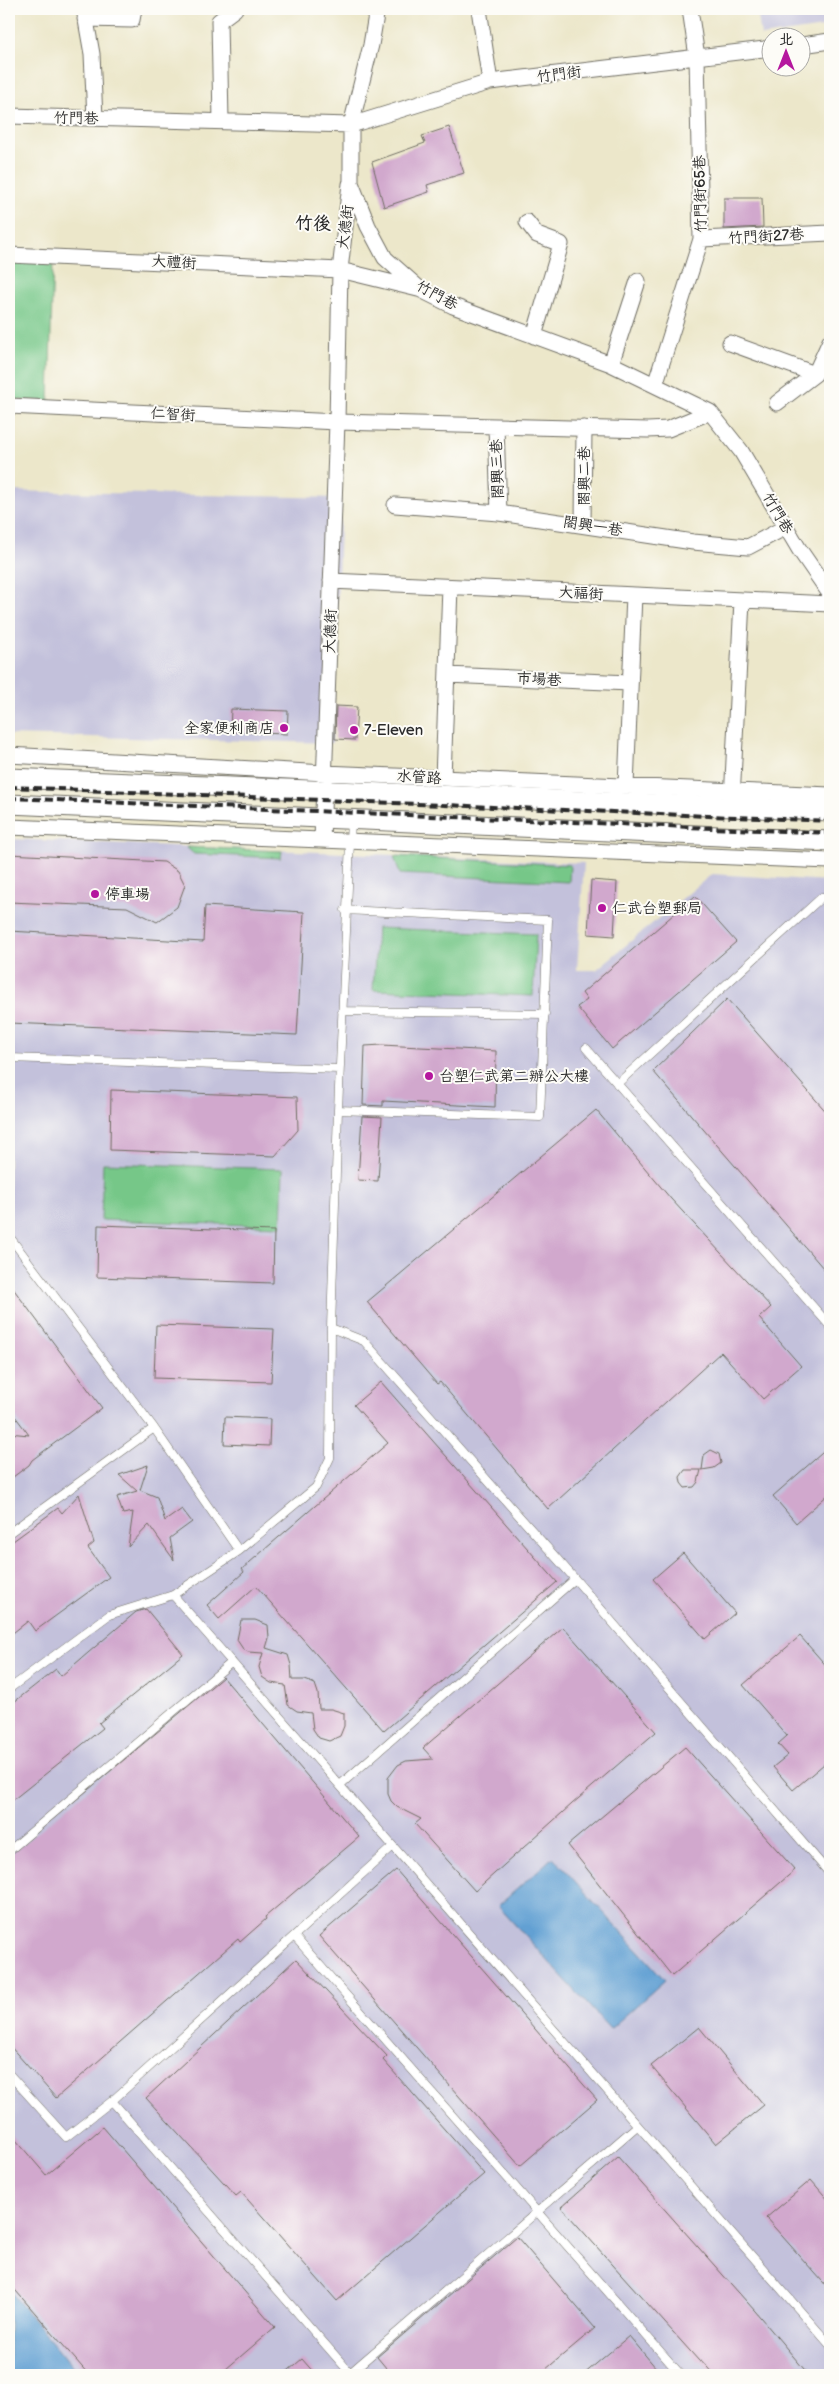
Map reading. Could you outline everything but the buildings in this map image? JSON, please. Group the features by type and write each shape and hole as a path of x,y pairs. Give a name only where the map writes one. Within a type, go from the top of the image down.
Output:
{"street":[{"path":"95,118 92,54 85,14 132,20 134,9"},
{"path":"221,121 219,21 235,9"},
{"path":"351,125 371,45 377,9"},
{"path":"479,9 490,82"},
{"name":"竹門街65巷","path":"655,385 701,239 697,57 690,9"},
{"path":"812,44 830,42"},
{"name":"竹門街","path":"351,125 490,82 762,49"},
{"name":"竹門巷","path":"9,116 351,125 351,183 368,226 385,258 421,290 453,306 611,364 710,412 742,452 786,527 830,594"},
{"name":"大德街","path":"322,840 337,422 340,270 351,183"},
{"path":"527,222 537,235 561,244 534,336"},
{"name":"竹門街27巷","path":"701,239 830,233"},
{"name":"大禮街","path":"9,255 340,270 421,290"},
{"path":"611,364 638,281"},
{"path":"777,403 815,374 830,341"},
{"path":"730,343 815,374"},
{"name":"仁智街","path":"9,406 337,422"},
{"path":"337,422 668,429 710,412"},
{"name":"閤興三巷","path":"496,426 498,513"},
{"name":"閤興二巷","path":"583,525 584,428"},
{"name":"閤興一巷","path":"395,505 498,513 693,542 748,547 786,527"},
{"name":"大福街","path":"331,581 830,604"},
{"path":"443,778 450,586"},
{"path":"626,786 634,595"},
{"path":"732,798 742,600"},
{"name":"市場巷","path":"447,675 630,683"},
{"name":"水管路","path":"9,755 325,773 626,786 830,811"},
{"name":"水管路","path":"9,778 324,792 732,798 830,795"},
{"path":"9,804 351,818 830,842"},
{"path":"9,827 830,861"}],"lane":[{"path":"9,1689 109,1615 173,1595 239,1551 316,1487 330,1458 331,1328 339,1069 345,910 351,818"},
{"path":"617,1084 822,897 830,898"},
{"path":"338,1110 540,1117 545,1014 548,920 345,910"},
{"path":"342,1012 545,1014"},
{"path":"586,1048 830,1326"},
{"path":"9,1058 339,1069"},
{"path":"9,1236 154,1428 239,1551"},
{"path":"331,1328 364,1341 575,1579 830,1874"},
{"path":"9,1533 154,1428"},
{"path":"340,1785 575,1579"},
{"path":"173,1595 830,2345"},
{"path":"9,1851 232,1662"},
{"path":"9,2074 66,2137 112,2101 392,1847"},
{"path":"295,1936 681,2375"},
{"path":"112,2101 351,2374 637,2126"}],"shaded area":[{"path":"757,9 830,9 830,26 812,29 762,28 761,36"},
{"path":"9,491 341,498 332,743 9,735"},
{"path":"9,839 584,863 577,970 596,970 712,874 830,881 830,2375 9,2375"}],"green space":[{"path":"9,261 53,262 49,401 9,400"},
{"path":"186,847 282,851 281,858 194,854"},
{"path":"394,856 570,865 569,882 400,874"},
{"path":"377,928 536,934 533,996 373,990"},
{"path":"103,1163 283,1169 281,1226 101,1220"}],"water":[{"path":"553,1857 665,1980 610,2029 498,1906"},
{"path":"9,2290 79,2375 9,2375"}],"railway":[{"path":"9,787 830,821"},
{"path":"9,798 830,833"}],"place":[{"name":"全家便利商店","path":"284,728"},
{"name":"7-Eleven","path":"354,730"},
{"name":"停車場","path":"95,894"},
{"name":"仁武台塑郵局","path":"602,908"},
{"name":"台塑仁武第二辦公大樓","path":"429,1076"}],"district":[{"name":"竹後","path":"313,223"}]}
